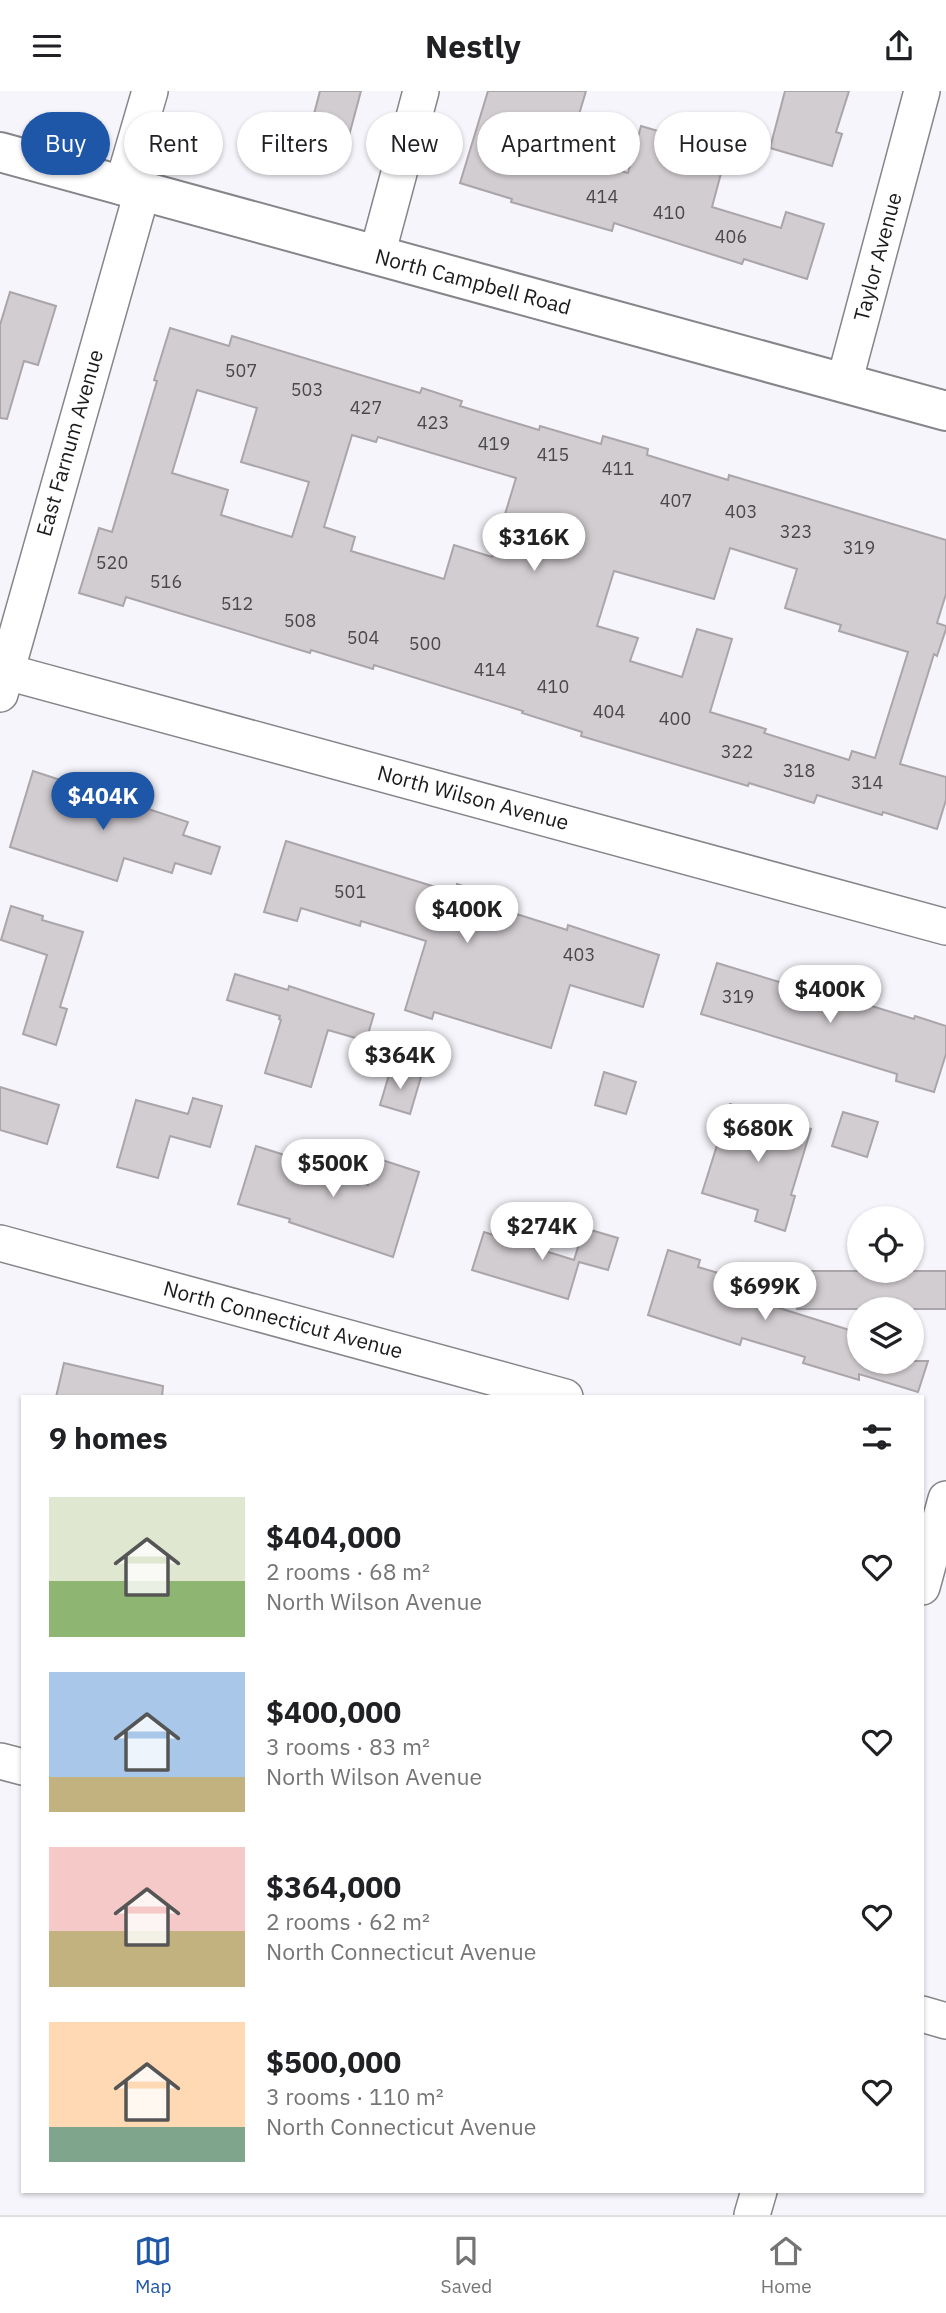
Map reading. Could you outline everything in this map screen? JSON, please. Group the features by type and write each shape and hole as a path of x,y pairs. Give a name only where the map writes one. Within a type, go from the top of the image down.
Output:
{"street":[{"name":"East Farnum Avenue","path":"2,679 132,189 150,91"},
{"path":"377,255 421,91"},
{"name":"Taylor Avenue","path":"844,383 922,91"},
{"name":"North Campbell Road","path":"0,152 946,411"},
{"name":"North Wilson Avenue","path":"2,679 946,927"},
{"name":"North Connecticut Avenue","path":"0,1243 558,1395"},
{"path":"924,1494 946,1500 924,1580"},
{"path":"0,1761 21,1766"},
{"path":"924,2015 946,2021"},
{"path":"752,2215 758,2193"}],"building":[{"path":"320,91 361,91 352,124 352,112 314,112"},
{"path":"488,91 586,91 580,112 482,112"},
{"path":"785,91 849,91 836,132 842,134 832,166 771,148"},
{"path":"641,126 654,130 654,175 721,175 712,207 781,228 786,212 824,224 807,279 744,259 742,264 614,223 612,231 511,202 512,199 460,183 477,127 477,175 640,175"},
{"path":"10,292 56,306 38,365 24,361 7,419 0,418 0,325"},
{"path":"170,328 229,346 232,336 420,393 422,388 462,401 460,406 539,430 540,426 601,444 603,436 648,449 647,455 728,480 729,475 946,540 946,594 937,623 946,626 946,629 937,656 934,654 900,764 946,777 946,800 937,829 817,795 814,803 749,783 748,786 581,736 582,732 522,713 523,711 374,665 373,669 311,650 310,653 126,597 123,606 79,593 99,528 112,532 157,381 154,380","holes":["197,390 257,408 241,462 309,482 292,537 221,515 228,490 172,473","352,435 376,442 378,437 516,478 492,557 454,545 444,579 351,551 355,537 324,527","730,548 797,569 785,608 841,625 839,631 908,652 875,758 852,751 849,760 764,733 766,729 710,712 732,639 697,629 682,677 630,661 638,638 597,626 614,571 714,599"]},
{"path":"33,771 188,822 183,835 220,847 211,874 175,863 172,873 124,858 117,881 10,847"},
{"path":"286,841 455,893 457,884 497,897 494,907 567,930 568,925 659,955 643,1007 570,985 551,1048 434,1012 432,1019 405,1010 426,941 361,921 360,926 301,908 297,921 264,912"},
{"path":"11,906 43,916 42,920 83,932 60,1007 67,1009 56,1045 23,1034 47,955 1,940"},
{"path":"717,963 799,988 800,984 914,1019 915,1016 946,1026 946,1054 934,1092 896,1081 897,1074 701,1014"},
{"path":"235,974 288,990 289,986 374,1014 366,1041 328,1030 311,1087 265,1073 280,1016 227,1000"},
{"path":"391,1068 421,1077 410,1114 380,1105"},
{"path":"604,1072 636,1082 626,1114 595,1105"},
{"path":"0,1087 59,1105 47,1144 0,1130"},
{"path":"193,1098 222,1106 210,1147 170,1136 158,1178 117,1167 136,1100 188,1114"},
{"path":"730,1104 811,1129 791,1195 795,1196 785,1231 755,1221 758,1210 702,1193"},
{"path":"843,1112 878,1122 867,1157 832,1146"},
{"path":"256,1146 294,1158 293,1162 368,1185 376,1158 419,1172 393,1257 289,1222 290,1219 238,1204"},
{"path":"584,1228 618,1238 608,1270 579,1262 568,1299 472,1270 484,1232 574,1260"},
{"path":"668,1250 700,1260 698,1267 779,1291 776,1307 847,1329 847,1374 859,1374 859,1380 803,1363 805,1357 742,1338 740,1345 648,1315"},
{"path":"809,1271 847,1271 847,1283 924,1283 924,1271 946,1271 946,1309 924,1309 924,1297 847,1297 847,1309 797,1309"},
{"path":"64,1363 163,1386 162,1395 56,1395"},
{"path":"859,1374 924,1374 918,1392"}]}
